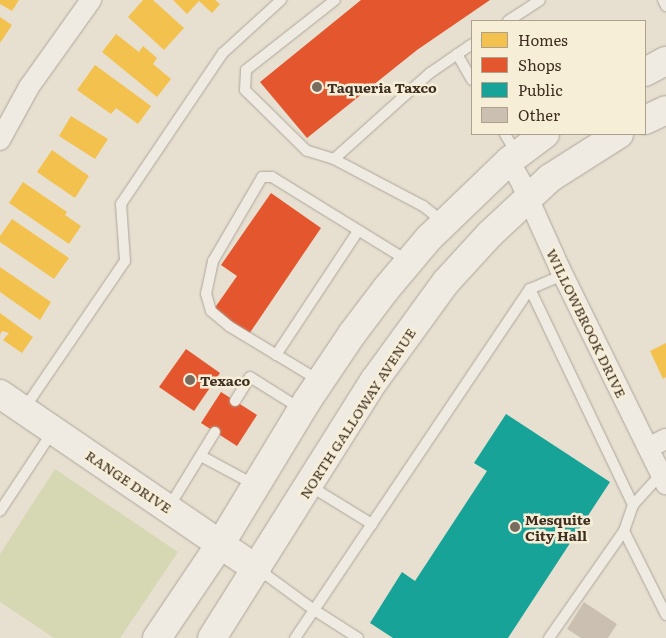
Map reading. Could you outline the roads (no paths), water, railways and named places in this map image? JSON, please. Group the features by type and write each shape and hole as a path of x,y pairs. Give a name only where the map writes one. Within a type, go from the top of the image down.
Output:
{"main road":[{"path":"646,71 666,61"},
{"path":"646,120 666,110"},
{"path":"156,638 221,543 302,410 352,334 409,262 510,149 543,135"},
{"name":"NORTH GALLOWAY AVENUE","path":"212,638 374,381 446,282 490,234 550,178 618,135"},
{"name":"RANGE DRIVE","path":"0,394 257,568"}],"street":[{"path":"0,140 29,87 91,0"},
{"name":"WILLOWBROOK DRIVE","path":"510,149 528,198 563,275 657,443 663,479"}],"lane":[{"path":"24,410 125,261 121,204 223,53 281,0"},
{"path":"335,0 246,70 245,90 307,151 334,159 423,206 444,223"},
{"path":"510,20 540,0"},
{"path":"662,0 666,6"},
{"path":"334,159 430,72 471,45"},
{"path":"457,54 471,78"},
{"path":"320,382 230,326 211,311 206,294 213,261 262,177 272,177 409,262"},
{"path":"276,355 358,231"},
{"path":"295,638 530,289 563,275"},
{"path":"530,289 633,505"},
{"path":"235,401 250,377 302,410"},
{"path":"0,511 54,430"},
{"path":"169,508 215,432"},
{"path":"201,456 256,486"},
{"path":"549,638 624,530 633,505 663,479"},
{"path":"310,485 372,524"},
{"path":"624,530 666,615"},
{"path":"257,568 314,610 358,638"}],"place":[{"name":"Taqueria Taxco","path":"317,87"},
{"name":"Texaco","path":"190,380"},
{"name":"Mesquite City Hall","path":"515,527"}]}
